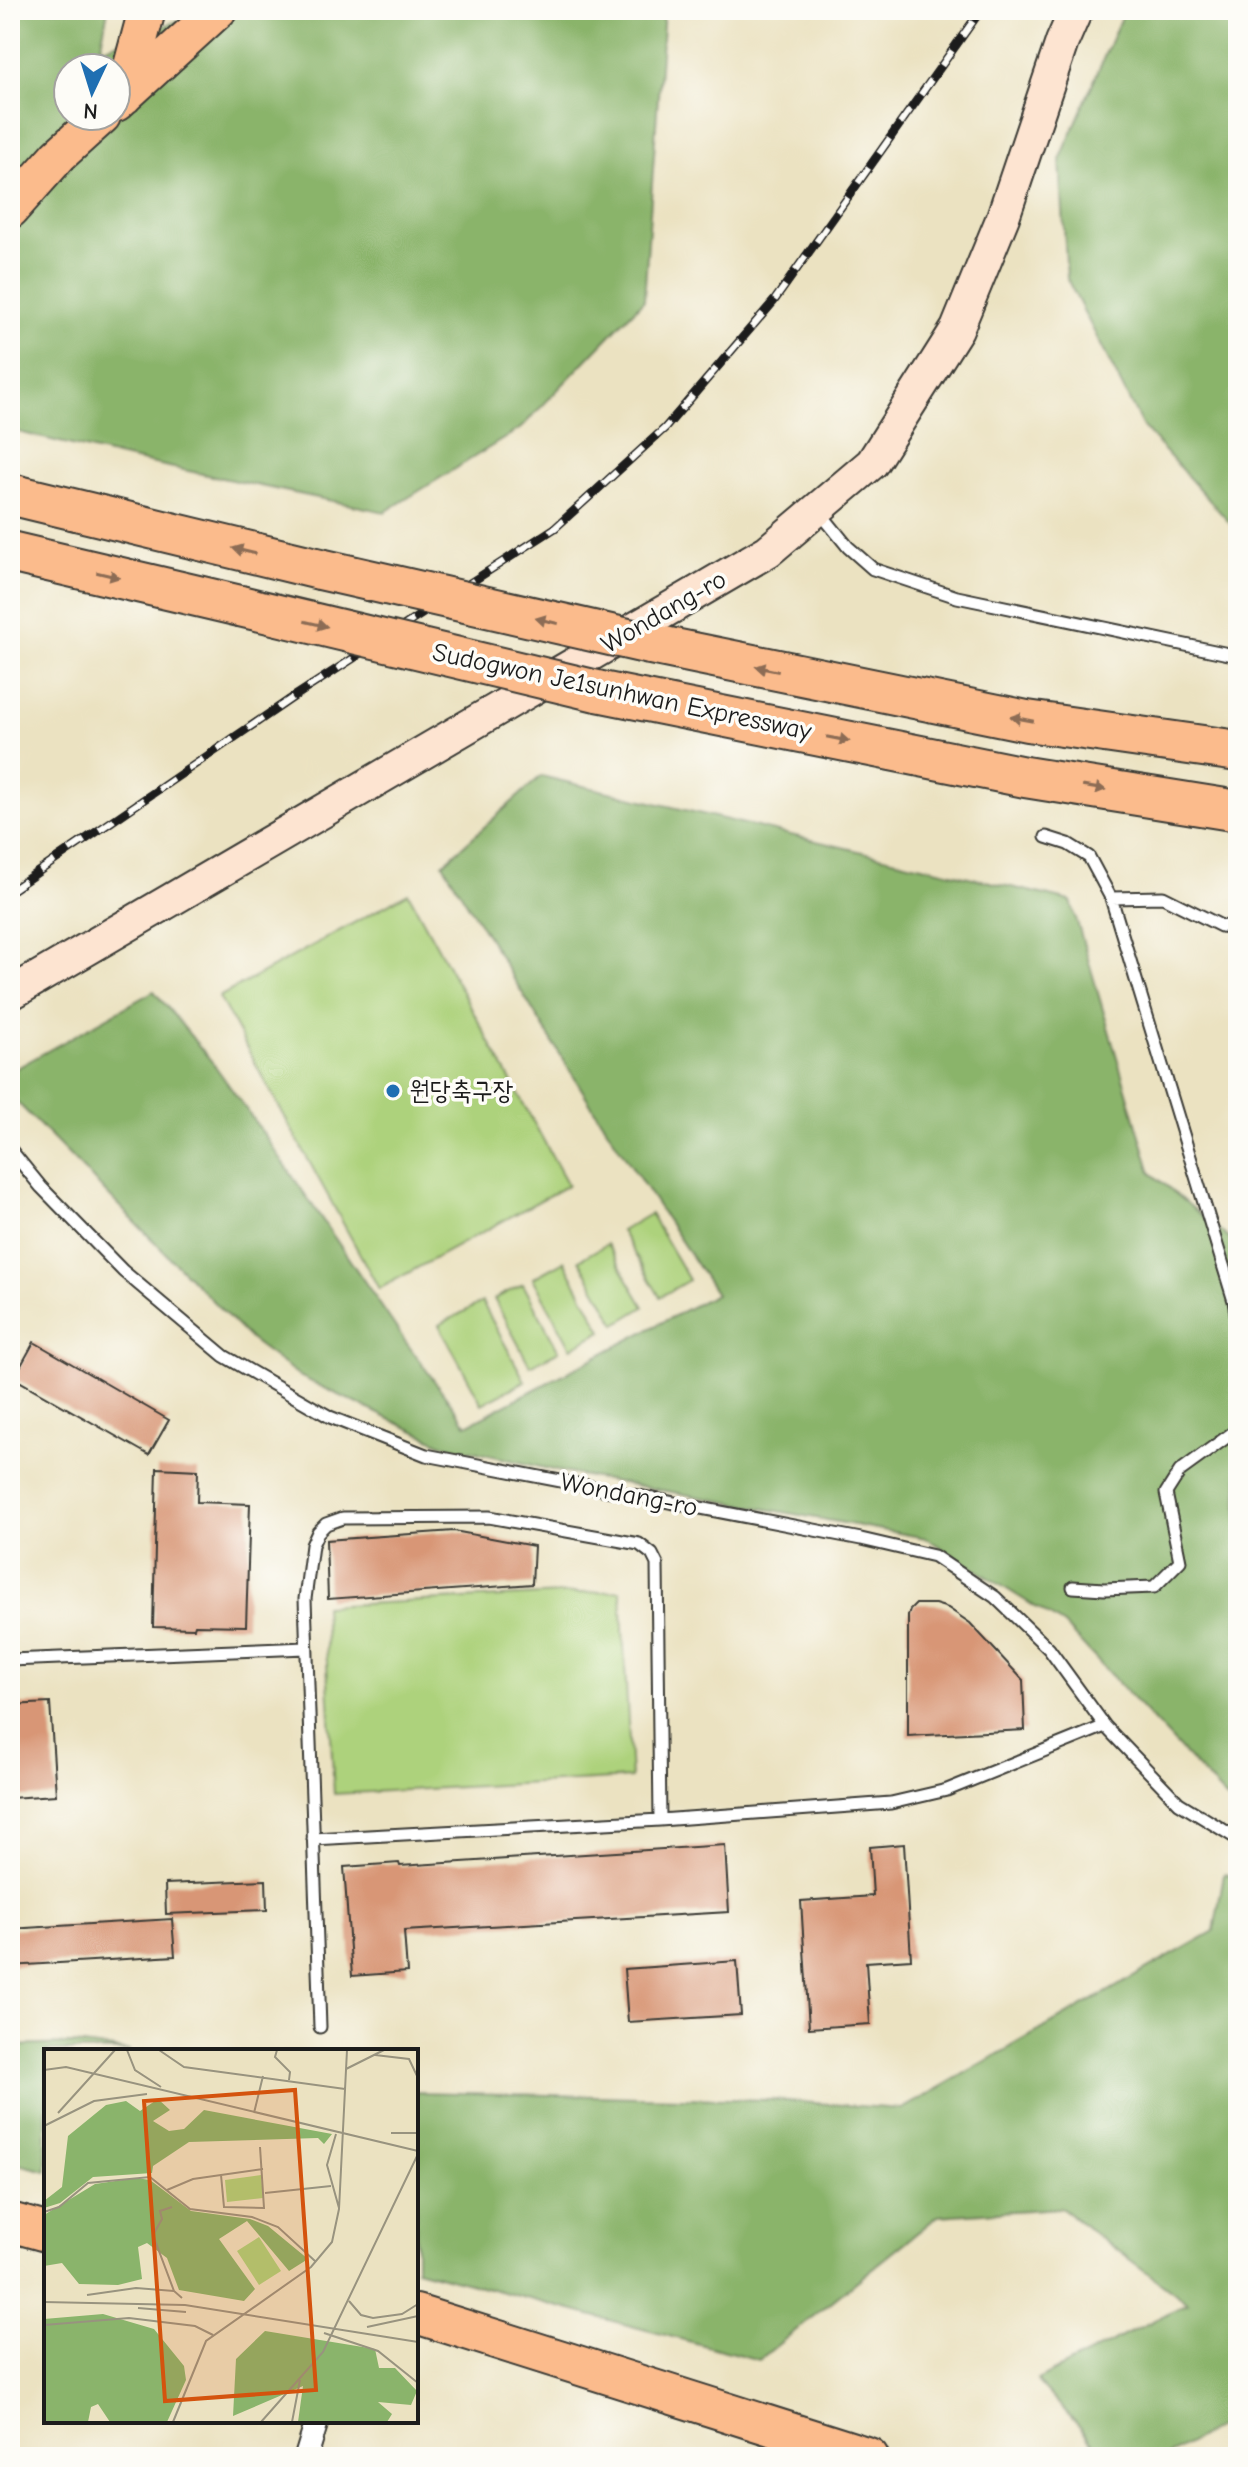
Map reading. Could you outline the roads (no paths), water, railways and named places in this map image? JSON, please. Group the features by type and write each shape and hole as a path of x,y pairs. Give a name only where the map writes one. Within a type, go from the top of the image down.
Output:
{"highway":[{"name":"Sudogwon Je1sunhwan Expressway","path":"26,498 650,644 1027,721 1238,751"},
{"name":"Sudogwon Je1sunhwan Expressway","path":"21,555 597,691 1025,777 1238,811"},
{"path":"10,2199 44,2208"},
{"path":"10,2222 44,2231"},
{"path":"418,2315 816,2452 889,2457"},
{"path":"418,2340 816,2452 869,2457"}],"main road":[{"path":"132,52 147,10"},
{"path":"132,75 189,10"},
{"path":"132,80 218,10"},
{"name":"Wondang-ro","path":"10,994 768,551 872,463 957,329 1003,217 1062,42 1076,10"},
{"path":"10,180 56,132"},
{"path":"10,210 80,132"}],"street":[{"path":"306,2457 316,2423"}],"lane":[{"path":"818,509 848,547 873,569 957,597 1238,656"},
{"path":"1046,837 1068,844 1089,857 1111,898 1192,1159 1234,1301 1238,1325"},
{"path":"1111,898 1163,897 1221,926 1238,928"},
{"name":"Wondang-ro","path":"10,1149 41,1187 123,1271 224,1356 330,1417 426,1455 861,1539 934,1556 995,1597 1049,1649 1105,1726 1179,1803 1238,1839"},
{"path":"1073,1587 1154,1587 1180,1561 1166,1493 1180,1471 1238,1429"},
{"path":"320,2027 305,1599 312,1545 326,1524 343,1518 489,1517 639,1544 652,1554 657,1564 660,1820"},
{"path":"10,1660 306,1648"},
{"path":"313,1839 660,1820 891,1803 947,1790 1105,1726"}],"railway":[{"path":"10,891 295,696 555,528 665,428 774,301 981,10"}],"place":[{"name":"원당축구장","path":"393,1091"}]}
